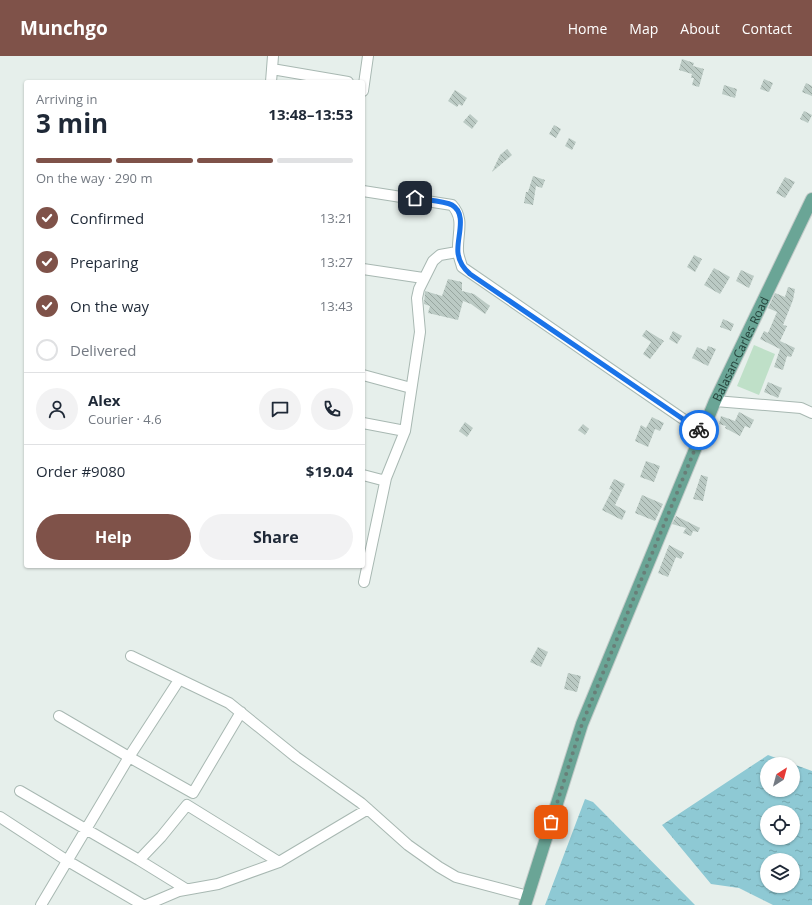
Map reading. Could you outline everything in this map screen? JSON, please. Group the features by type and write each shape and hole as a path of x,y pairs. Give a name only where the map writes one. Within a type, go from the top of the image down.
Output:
{"main road":[{"name":"Balasan-Carles Road","path":"527,900 582,724 715,401 812,199"}],"street":[{"path":"271,80 273,56"},
{"path":"365,80 368,56"},
{"path":"272,69 336,80"},
{"path":"365,191 452,205 458,211 460,218 458,252 462,266 470,274 702,432"},
{"path":"364,582 386,478 405,431 420,332 417,298 423,278 432,261 440,256 458,252"},
{"path":"365,269 423,278"},
{"path":"365,376 412,388"},
{"path":"715,401 801,408 812,413"},
{"path":"365,423 405,431"},
{"path":"365,476 382,480 386,478"},
{"path":"131,656 229,703 296,757 368,809 408,845 456,877 527,900"},
{"path":"40,905 129,757 179,680"},
{"path":"139,860 161,837 187,805 241,712"},
{"path":"59,716 193,793"},
{"path":"20,791 139,860 186,890"},
{"path":"187,805 279,862"},
{"path":"0,817 66,860 145,905 179,891 218,884 279,862 368,809"}],"green space":[{"path":"754,345 775,354 759,395 737,386"}],"water":[{"path":"760,760 760,797 800,797 800,767 812,771 812,905 773,905 739,888 711,884 662,825"},
{"path":"585,799 593,802 695,905 545,905"}],"building":[{"path":"682,59 694,63 693,66 704,69 699,87 692,85 694,78 691,78 692,74 679,70"},
{"path":"764,79 773,83 769,92 760,89"},
{"path":"806,83 812,86 812,96 802,92"},
{"path":"724,85 737,89 735,98 722,94"},
{"path":"455,90 467,98 462,106 459,104 457,107 448,101"},
{"path":"804,111 812,115 808,123 800,119"},
{"path":"470,114 478,121 472,129 463,122"},
{"path":"554,125 561,129 556,138 549,134"},
{"path":"569,138 576,142 572,150 565,146"},
{"path":"507,149 512,155 492,172 500,155"},
{"path":"533,176 545,180 542,188 536,186 533,205 524,203 526,192 528,192"},
{"path":"785,177 795,182 785,198 776,193"},
{"path":"694,255 702,259 695,272 687,267"},
{"path":"714,268 730,277 720,294 704,285"},
{"path":"741,270 754,276 749,288 736,281"},
{"path":"448,279 462,282 462,291 474,294 490,306 485,314 471,304 463,301 458,320 428,313 430,306 424,304 425,291 442,296"},
{"path":"788,287 795,289 793,300 783,325 787,326 780,341 795,348 791,357 787,356 783,370 774,367 780,349 760,339 764,331 768,333 777,312 768,308 775,293 785,297"},
{"path":"723,319 734,324 731,331 720,327"},
{"path":"646,330 664,341 650,359 643,354 651,342 642,336"},
{"path":"673,331 682,336 677,344 669,339"},
{"path":"708,346 716,349 708,366 692,358 697,347 706,351"},
{"path":"768,382 782,388 778,398 764,392"},
{"path":"739,412 754,420 750,428 745,426 740,436 725,428 726,426 719,424 721,416 735,421"},
{"path":"652,417 664,423 660,431 655,429 648,447 635,441 641,425 646,428"},
{"path":"465,422 473,428 467,437 459,431"},
{"path":"583,424 589,429 585,435 578,430"},
{"path":"646,461 660,466 654,482 640,477"},
{"path":"701,475 708,477 703,501 693,499"},
{"path":"614,479 625,484 615,505 626,511 622,520 602,510 612,490 609,489"},
{"path":"642,495 663,504 655,521 635,513"},
{"path":"676,516 700,528 698,532 693,531 691,536 683,533 686,528 672,524"},
{"path":"669,545 684,553 681,559 676,557 668,577 658,573"},
{"path":"538,647 548,652 541,667 530,662"},
{"path":"568,673 581,676 577,692 564,689"}],"way so far":[{"path":"551,822 582,724 702,432 699,430"}],"route":[{"path":"415,198 452,205 458,211 460,218 458,252 462,266 470,274 699,430"}]}
